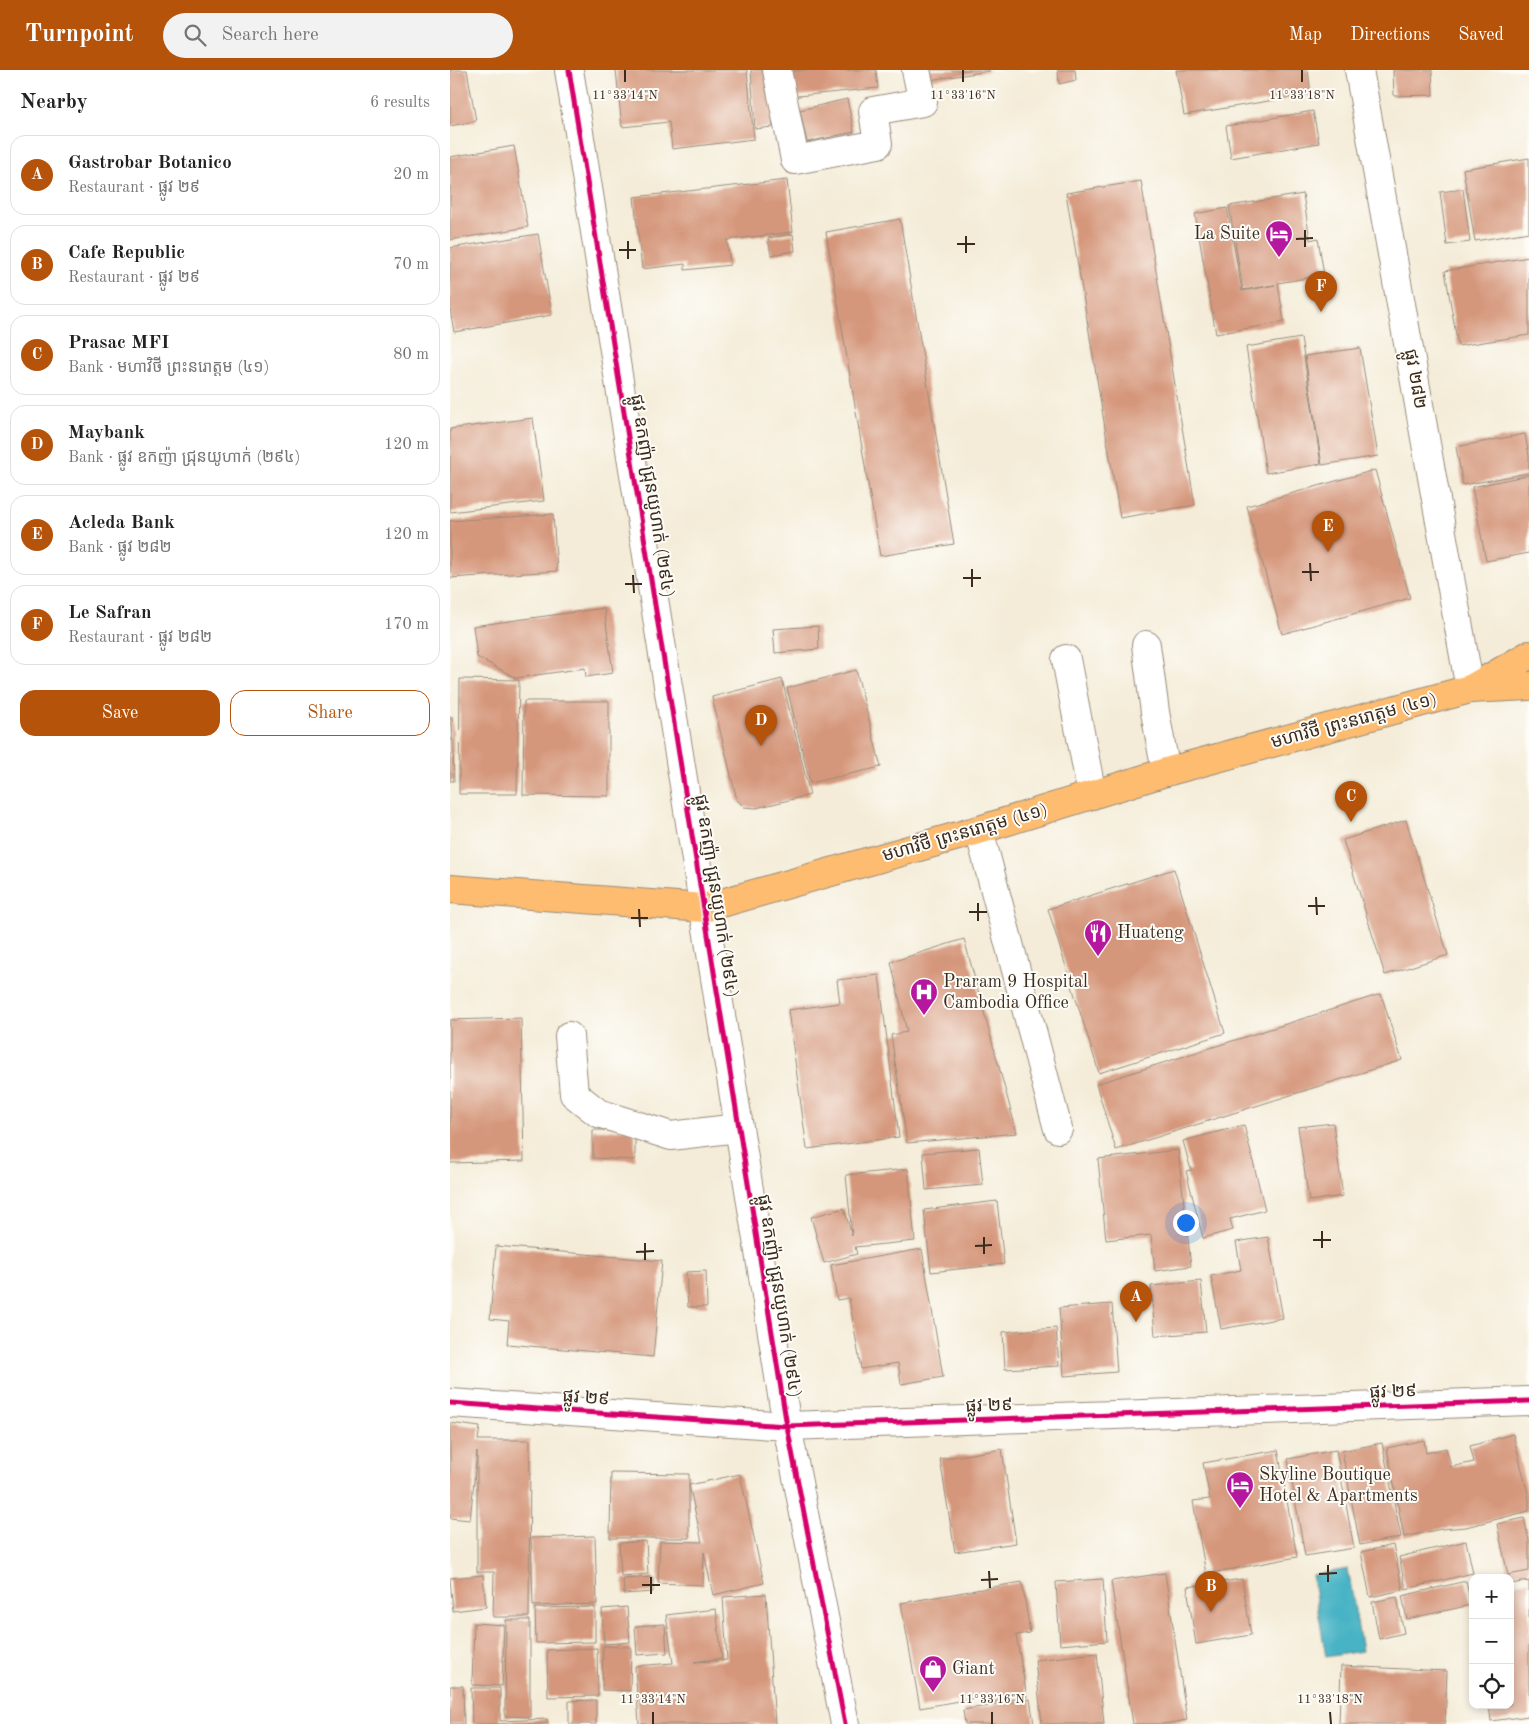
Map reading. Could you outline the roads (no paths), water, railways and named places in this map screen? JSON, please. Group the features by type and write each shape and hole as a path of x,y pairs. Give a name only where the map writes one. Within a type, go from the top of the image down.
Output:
{"main road":[{"name":"មហាវិថី ព្រះនរោត្តម (៤១)","path":"1470,689 1529,655"},
{"name":"មហាវិថី ព្រះនរោត្តម (៤១)","path":"450,889 704,908 979,830 1166,772 1470,689 1529,686"}],"street":[{"name":"ផ្លូវ ឧកញ៉ា ជ្រុនយូហាក់ (២៩៤)","path":"569,70 787,1426 845,1724"},
{"path":"777,70 795,160 878,144 873,112 923,102 916,70"},
{"name":"ផ្លូវ ២៨២","path":"1359,70 1470,689"},
{"path":"1146,645 1155,712 1166,772"},
{"path":"1066,659 1092,794"},
{"path":"979,830 1058,1129"},
{"path":"569,1036 574,1094 598,1113 671,1136 738,1128"},
{"path":"1529,1401 1529,1406"},
{"name":"ផ្លូវ ២៩","path":"450,1403 787,1426 1529,1401"}],"water":[{"path":"1348,1569 1362,1651 1326,1657 1312,1575"}],"place":[{"name":"La Suite","path":"1279,258"},
{"name":"Le Safran","path":"1321,312"},
{"name":"Acleda Bank","path":"1328,552"},
{"name":"Maybank","path":"761,746"},
{"name":"Prasac MFI","path":"1351,822"},
{"name":"Huateng","path":"1098,957"},
{"name":"Praram 9 Hospital Cambodia Office","path":"924,1016"},
{"name":"Gastrobar Botanico","path":"1136,1322"},
{"name":"Skyline Boutique Hotel & Apartments","path":"1240,1509"},
{"name":"Cafe Republic","path":"1211,1612"},
{"name":"Giant","path":"933,1693"}]}
